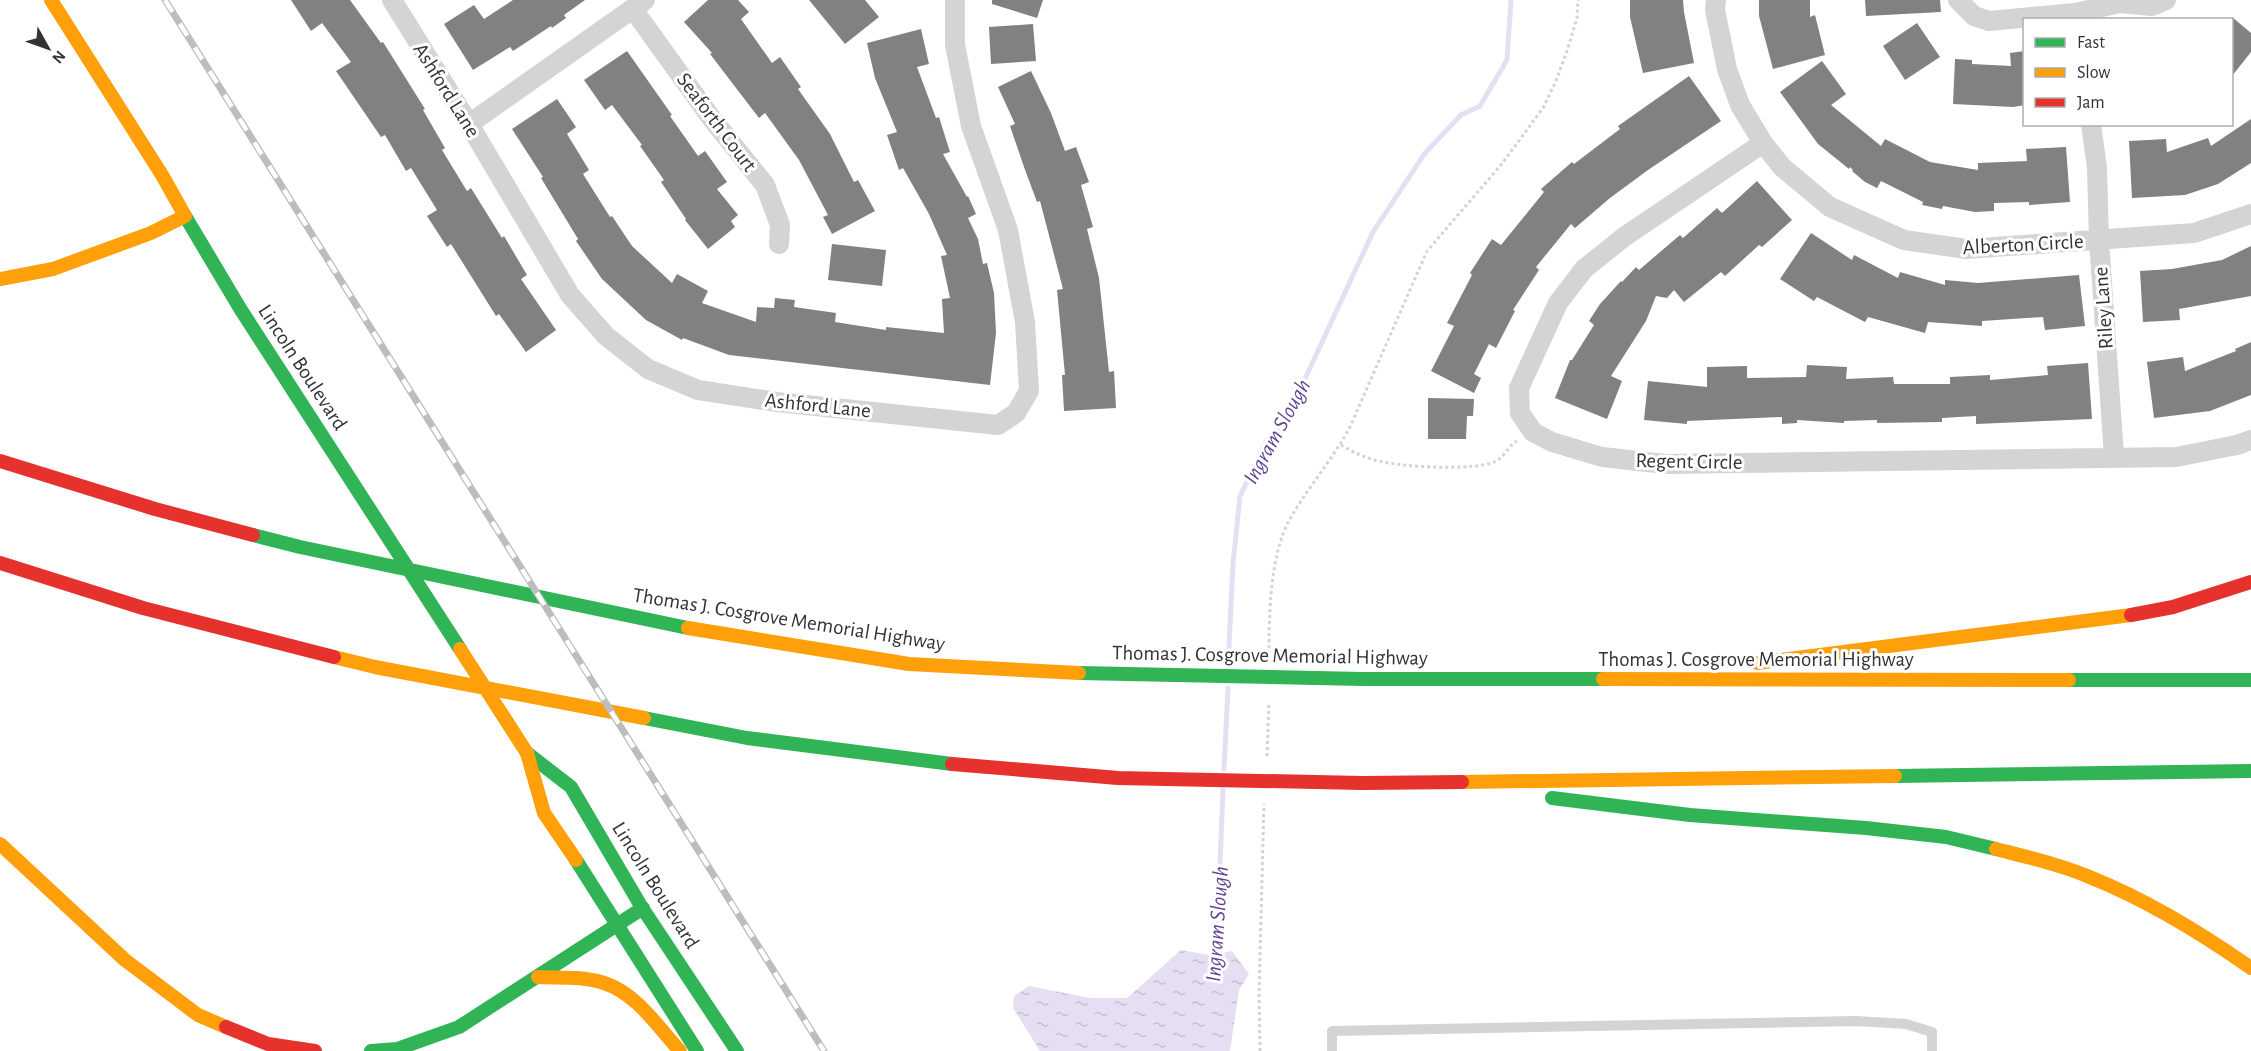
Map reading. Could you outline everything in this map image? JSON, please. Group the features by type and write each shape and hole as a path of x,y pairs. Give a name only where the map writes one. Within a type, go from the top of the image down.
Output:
{"main road":[{"name":"Lincoln Boulevard","path":"51,0 162,175 248,319 527,753 544,813 595,888 616,925 697,1051"},
{"path":"0,279 53,269 151,232 185,216"},
{"name":"Thomas J. Cosgrove Memorial Highway","path":"0,461 155,509 300,547 675,626 909,664 1123,675 1363,679 2251,680"},
{"path":"0,563 143,609 375,667 747,738 925,762 1118,778 1362,783 2251,771"},
{"path":"1612,680 2114,618 2173,607 2251,582"},
{"name":"Lincoln Boulevard","path":"527,753 571,786 643,908 737,1051"},
{"path":"1437,783 1690,815 1866,828 1946,837 2020,855 2091,877 2207,937 2251,968"},
{"path":"0,844 125,960 198,1015 268,1044 315,1051"},
{"path":"371,1051 397,1049 459,1027 643,908"},
{"path":"538,977 603,983 620,991 680,1051"}],"street":[{"name":"Ashford Lane","path":"392,0 469,124 570,296 606,336 648,369 698,390 777,402 998,424 1016,413 1029,391 1025,322 1008,230 971,126 955,45 955,0"},
{"name":"Alberton Circle","path":"1716,0 1715,10 1727,69 1740,105 1763,143 1782,167 1830,207 1904,240 1966,249 2194,233 2251,214"},
{"path":"1958,0 1974,16 1989,21 2023,19"},
{"path":"2041,18 2076,16 2120,3 2152,6 2166,0"},
{"path":"469,124 639,4"},
{"name":"Seaforth Court","path":"639,4 712,119 765,185 780,225 778,244"},
{"name":"Riley Lane","path":"2091,126 2097,168 2099,240 2114,456"},
{"path":"1533,432 1520,412 1519,388 1558,303 1584,269 1624,237 1763,143"},
{"name":"Regent Circle","path":"1533,432 1552,442 1602,457 1665,464 2114,456 2176,457 2251,440"}],"lane":[{"path":"1332,1051 1332,1031 1856,1021 1906,1024 1932,1032 1932,1051"}],"path":[{"path":"1269,662 1277,546 1289,520 1341,445 1427,251 1501,165 1542,108 1556,81 1567,51 1577,18 1578,0"},
{"path":"1341,445 1361,456 1381,462 1470,467 1497,461 1505,455 1513,443 1533,432"},
{"path":"1266,764 1269,695"},
{"path":"1260,1051 1259,993 1264,800"}],"water":[{"path":"1181,950 1210,955 1232,951 1249,974 1239,990 1230,1051 1040,1051 1013,1008 1014,996 1029,986 1090,998 1127,998"}],"building":[{"path":"291,0 350,0 381,43 383,42 425,109 423,110 445,148 442,150 467,191 471,188 502,238 504,236 527,275 521,279 556,330 526,352 499,314 496,316 451,244 447,247 427,216 437,210 411,168 406,171 385,135 381,137 336,71 351,62 322,23 311,31"},
{"path":"513,0 585,0 564,15 566,18 552,28 551,26 513,51 510,47 473,70 444,24 474,5 484,19"},
{"path":"708,0 738,0 749,12 741,19 772,63 780,57 801,87 798,89 830,134 854,182 858,180 875,211 832,234 823,217 828,215 799,160 765,113 759,118 710,54 712,53 684,22"},
{"path":"809,0 865,0 879,17 845,44"},
{"path":"992,0 1043,0 1037,18 992,4"},
{"path":"1630,0 1683,0 1694,63 1643,73 1630,17"},
{"path":"1759,0 1810,0 1810,17 1815,15 1825,55 1773,69 1759,16"},
{"path":"1865,0 1940,0 1941,12 1866,16"},
{"path":"2232,17 2251,33 2251,52 2233,75 2233,18"},
{"path":"1917,23 1940,57 1905,80 1883,46"},
{"path":"1033,24 1036,61 991,64 989,27"},
{"path":"921,29 929,64 917,67 936,118 939,117 950,152 943,154 976,214 968,218 978,239 983,264 987,263 994,293 996,333 990,385 729,355 683,338 682,340 646,320 602,279 576,241 578,239 541,178 543,177 512,129 557,99 576,127 567,134 589,170 583,174 610,217 612,216 632,246 672,283 677,274 708,291 702,303 756,322 757,307 774,308 775,298 795,300 794,307 836,313 835,322 886,330 886,327 944,333 942,299 950,298 941,256 947,255 929,214 903,168 899,170 887,135 897,132 875,78 867,43"},
{"path":"627,51 698,156 705,151 727,182 717,189 738,215 731,221 735,227 708,249 685,220 661,182 664,180 640,146 642,145 612,105 605,110 584,80"},
{"path":"2023,51 2023,105 2013,107 1953,104 1955,59 1972,60 1972,64 2011,66 2010,53"},
{"path":"1822,61 1846,94 1831,105 1881,146 1885,139 1930,162 1978,170 1978,163 2027,161 2026,149 2066,147 2070,202 2029,205 2029,202 1994,203 1994,211 1975,212 1943,206 1942,209 1922,205 1923,202 1881,181 1877,188 1865,182 1850,167 1849,169 1818,144 1780,92"},
{"path":"1031,71 1051,113 1065,151 1076,147 1089,182 1081,185 1093,227 1087,229 1099,278 1109,372 1114,371 1116,408 1064,411 1062,375 1065,375 1057,290 1063,289 1040,201 1037,202 1024,167 1010,126 1015,124 998,87"},
{"path":"1689,76 1721,121 1648,170 1575,228 1571,224 1536,267 1539,270 1513,310 1515,311 1496,348 1489,344 1474,374 1481,378 1474,393 1431,371 1454,326 1447,323 1472,275 1470,273 1492,239 1501,245 1544,192 1541,189 1572,162 1574,164 1620,129 1618,126"},
{"path":"2251,119 2251,163 2218,184 2185,195 2132,198 2129,141 2166,139 2167,152 2208,138 2211,146"},
{"path":"1757,181 1792,220 1762,247 1759,245 1725,276 1721,272 1684,302 1674,290 1667,298 1656,296 1646,321 1611,376 1622,381 1607,419 1555,398 1570,360 1594,325 1589,321 1600,304 1621,281 1636,267 1639,270 1680,235 1683,238 1717,208 1722,213"},
{"path":"1811,233 1852,260 1854,255 1898,278 1900,272 1945,285 1945,280 1978,283 2079,275 2085,326 2045,330 2043,317 1982,321 1982,326 1928,322 1925,333 1868,317 1865,322 1817,297 1814,301 1780,279"},
{"path":"832,244 886,250 882,286 828,280"},
{"path":"2251,246 2251,296 2179,309 2180,320 2143,322 2140,271 2172,269 2222,260"},
{"path":"2251,342 2251,395 2210,411 2154,418 2147,362 2183,357 2185,371 2236,351 2235,349"},
{"path":"2088,363 2092,419 1976,424 1976,416 1942,418 1942,422 1877,423 1877,420 1844,421 1844,423 1797,420 1797,423 1782,424 1782,417 1687,421 1687,424 1644,420 1648,381 1707,387 1707,367 1747,366 1747,378 1806,377 1807,365 1847,367 1846,379 1893,377 1894,384 1950,384 1950,377 1990,375 1990,380 2048,375 2047,366"},
{"path":"1428,398 1474,399 1473,416 1467,416 1466,439 1428,439"}],"waterway":[{"name":"Ingram Slough","path":"1228,667 1233,564 1240,496 1267,440 1285,422 1373,232 1425,153 1461,115 1480,106 1507,60 1511,0"},
{"name":"Ingram Slough","path":"1224,769 1228,688"},
{"name":"Ingram Slough","path":"1216,961 1223,790"}],"railway":[{"path":"165,0 824,1051"}],"traffic: fast":[{"path":"185,216 241,310 460,649"},
{"path":"253,535 300,547 688,628"},
{"path":"1079,673 1363,679 1603,679"},
{"path":"2069,680 2251,680"},
{"path":"644,718 747,738 952,764"},
{"path":"527,753 571,787 641,906 737,1051"},
{"path":"1895,776 2251,771"},
{"path":"1552,798 1690,815 1866,828 1946,837 1996,849"},
{"path":"576,860 697,1051"},
{"path":"371,1051 397,1049 459,1027 643,908"}],"traffic: slow":[{"path":"51,0 162,175 185,216"},
{"path":"0,279 53,269 151,233 185,216"},
{"path":"1757,663 2131,615"},
{"path":"688,628 909,664 1079,673"},
{"path":"460,649 527,753 544,813 576,860"},
{"path":"334,657 375,667 644,718"},
{"path":"1603,679 2069,680"},
{"path":"1462,782 1895,776"},
{"path":"0,844 125,960 198,1015 226,1027"},
{"path":"1996,849 2069,869 2113,887 2174,918 2251,968"},
{"path":"538,977 588,979 616,988 646,1012 680,1051"}],"traffic: jam":[{"path":"0,461 155,509 253,535"},
{"path":"0,563 143,608 334,657"},
{"path":"2131,615 2173,607 2251,582"},
{"path":"952,764 1118,778 1362,783 1462,782"},
{"path":"226,1027 268,1044 315,1051"}]}
